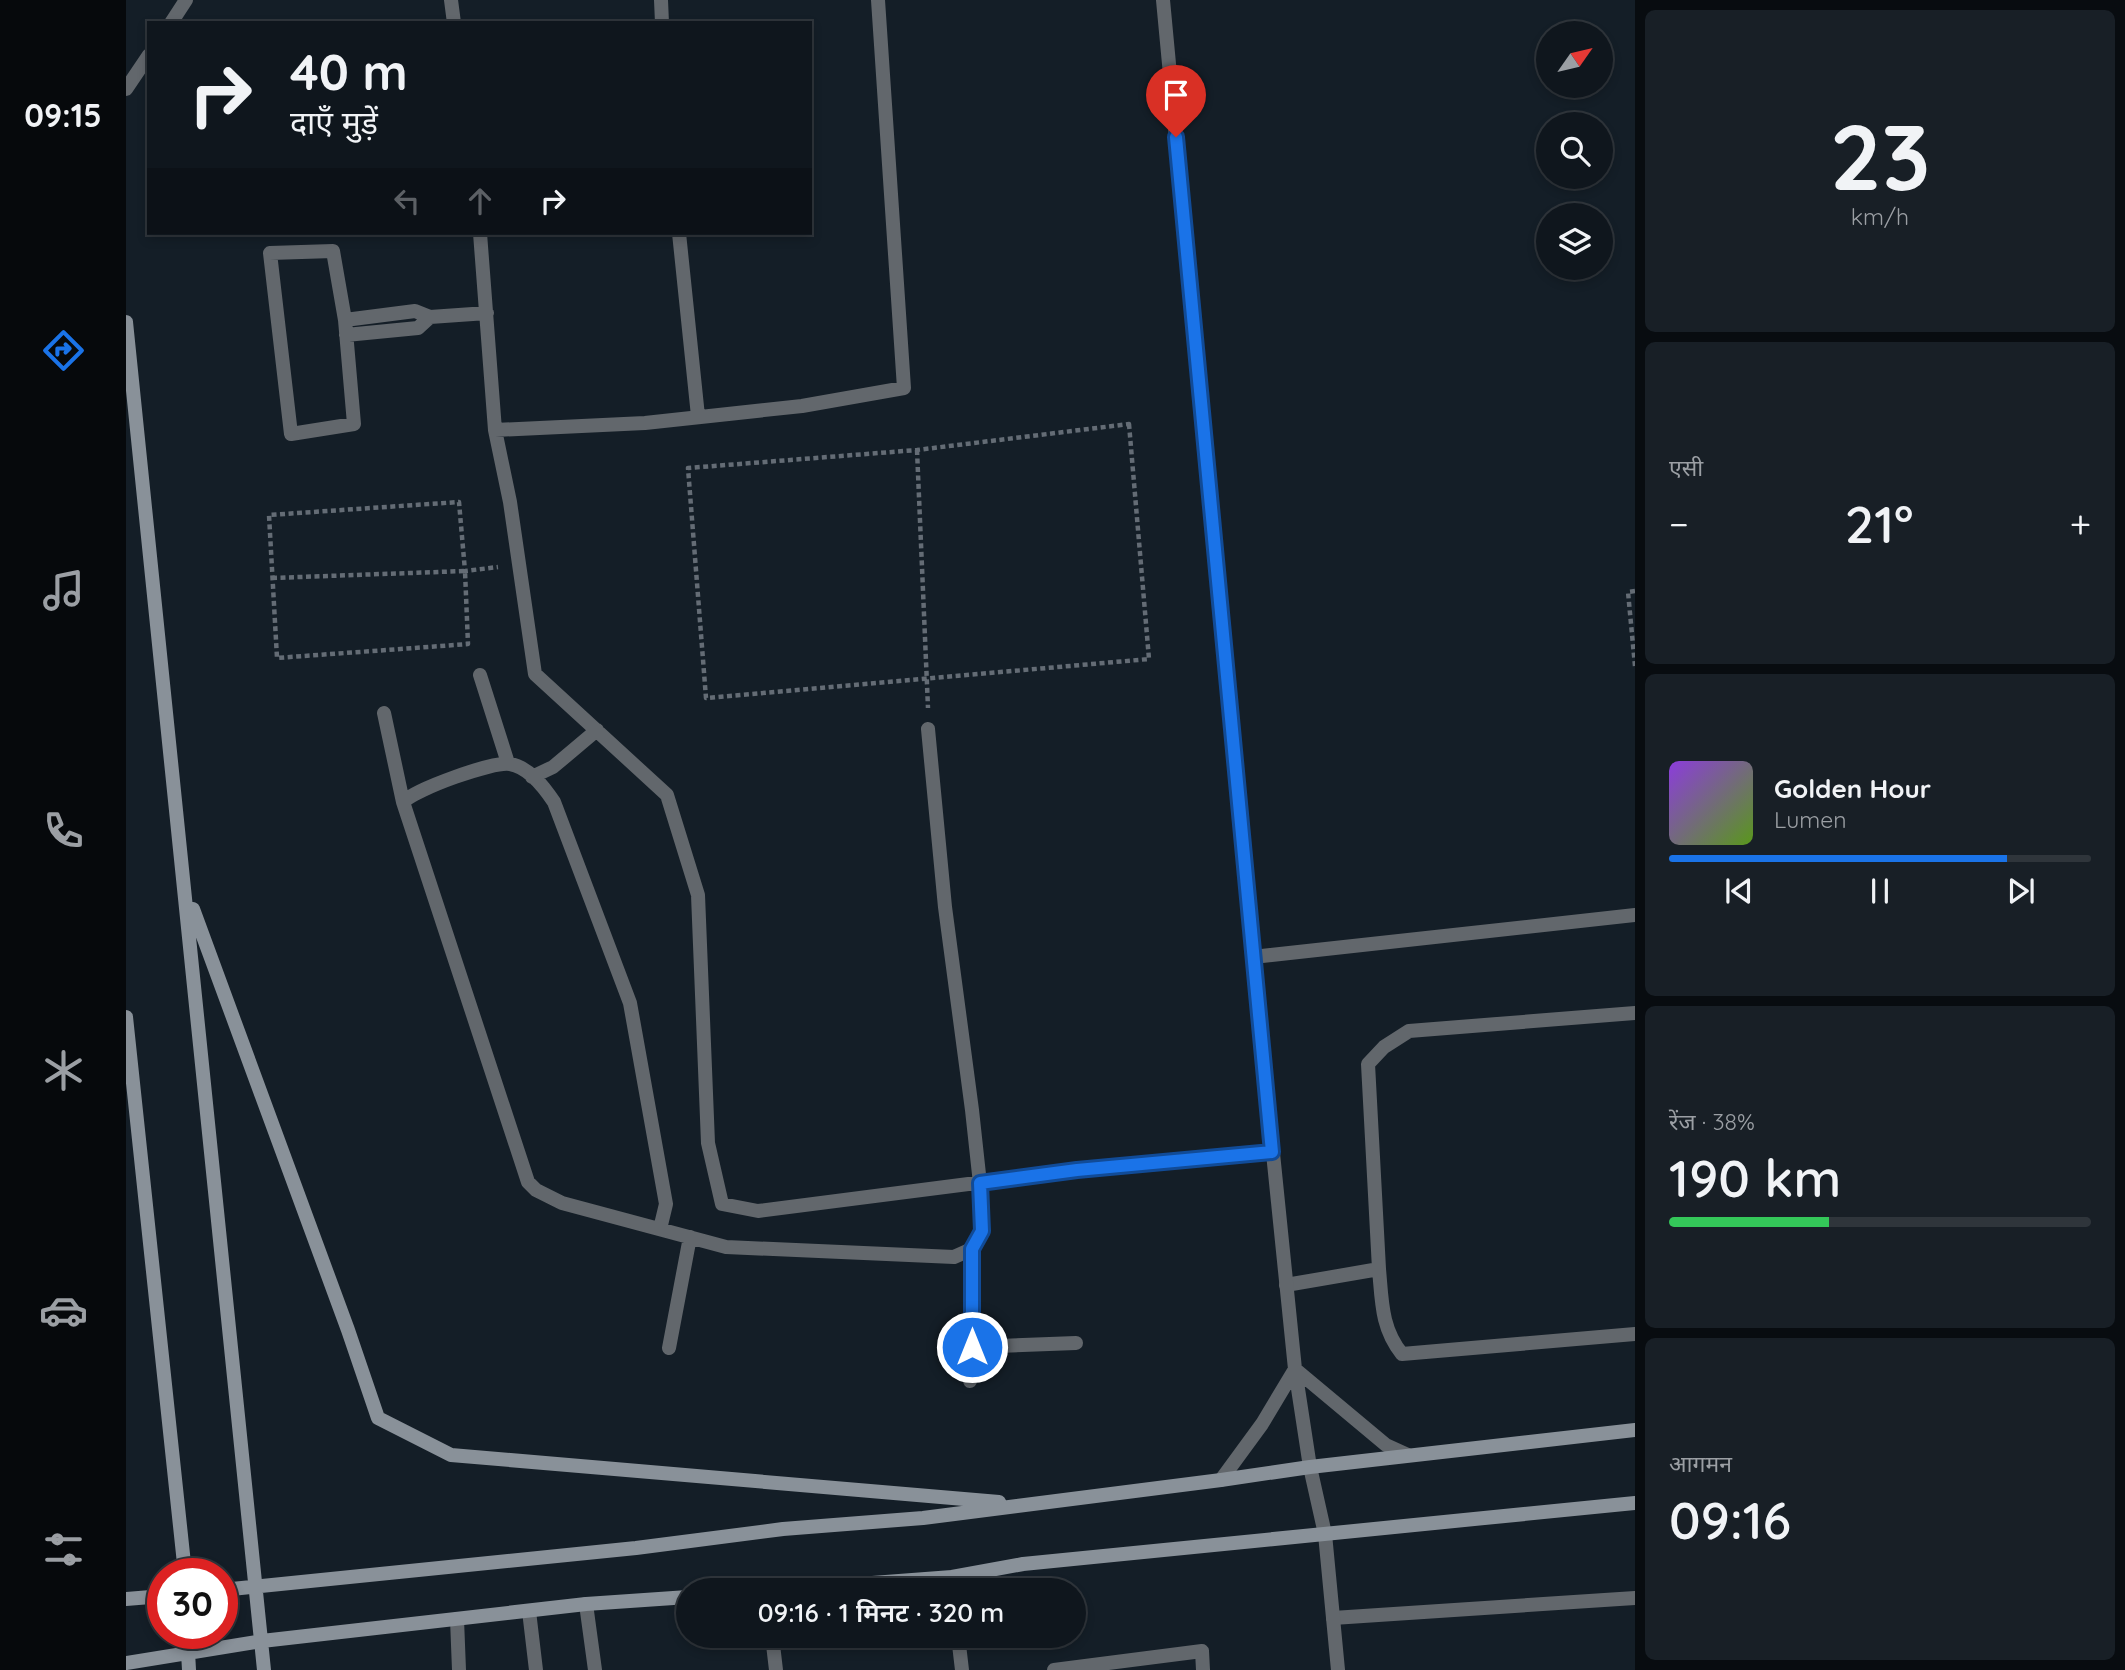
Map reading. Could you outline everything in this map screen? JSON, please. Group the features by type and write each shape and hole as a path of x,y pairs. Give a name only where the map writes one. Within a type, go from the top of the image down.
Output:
{"main road":[{"path":"126,322 264,1670"},
{"path":"186,888 378,1418 451,1455 1029,1504"},
{"path":"126,1017 183,1558"},
{"path":"238,1588 636,1548 783,1529 923,1518 1310,1467 1635,1430"},
{"path":"974,1578 1023,1564 1635,1503"},
{"path":"126,1599 147,1597"},
{"path":"126,1663 262,1641 586,1604 676,1598"},
{"path":"187,1649 189,1670"}],"street":[{"path":"172,21 186,0"},
{"path":"451,0 454,21"},
{"path":"661,0 662,21"},
{"path":"495,430 645,422 802,406 904,388 878,0"},
{"path":"1163,0 1272,1152 1295,1369 1310,1467 1325,1534 1338,1670"},
{"path":"126,89 147,58"},
{"path":"480,235 495,430 510,502 535,674 667,795 698,895 708,1143 722,1204 758,1211 1077,1170 1272,1152"},
{"path":"679,235 698,416"},
{"path":"333,251 345,320 354,424 291,434 270,253 333,251"},
{"path":"345,320 415,311 430,317 487,313"},
{"path":"346,335 418,328 430,317"},
{"path":"480,675 508,763"},
{"path":"384,713 403,802 528,1182 536,1190 562,1203 726,1247 947,1258 972,1249"},
{"path":"928,729 945,907 980,1183 982,1231 972,1249 970,1381"},
{"path":"532,776 553,767 597,730"},
{"path":"403,802 411,795 446,780 508,763 532,776 554,802 630,1003 666,1204 660,1229"},
{"path":"1253,957 1635,915"},
{"path":"1635,1013 1409,1031 1384,1047 1368,1064 1379,1269 1385,1324 1391,1341 1402,1354 1635,1334"},
{"path":"669,1348 690,1237"},
{"path":"1286,1285 1379,1269"},
{"path":"972,1347 1076,1343"},
{"path":"1295,1369 1386,1445 1408,1455"},
{"path":"1221,1480 1262,1424 1295,1369"},
{"path":"1333,1618 1635,1598"},
{"path":"586,1604 595,1670"},
{"path":"529,1611 536,1670"},
{"path":"457,1619 459,1670"},
{"path":"773,1648 776,1670"},
{"path":"959,1648 962,1670"},
{"path":"1054,1670 1202,1651 1203,1670"}],"path":[{"path":"1129,424 1149,659 927,680 706,698 688,468 917,450 1129,424"},
{"path":"917,450 927,680"},
{"path":"459,502 465,572 468,644 277,658 269,514 459,502"},
{"path":"272,578 465,572 519,564"},
{"path":"1635,591 1628,592 1635,666"}],"route":[{"path":"972,1347 972,1249 982,1231 980,1183 1077,1170 1272,1152 1176,137"}]}
